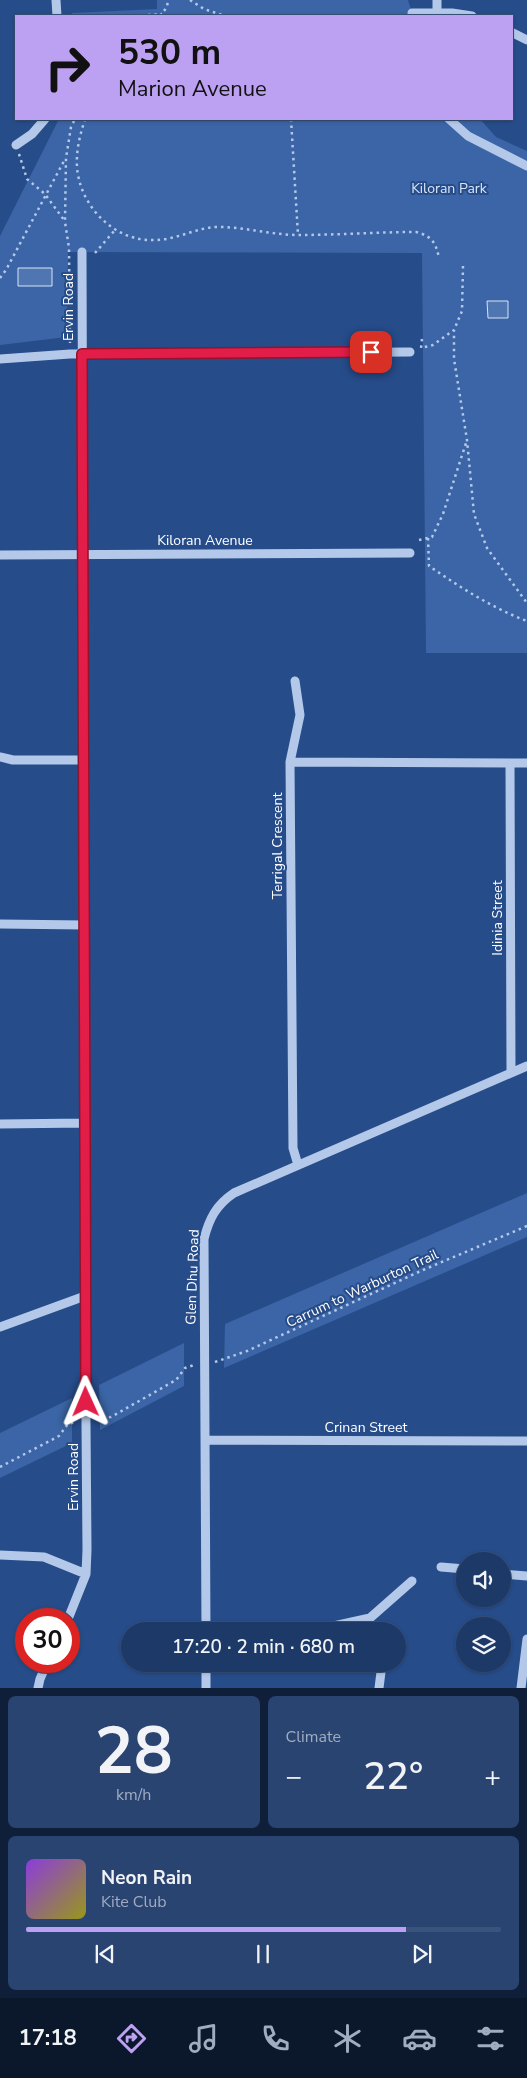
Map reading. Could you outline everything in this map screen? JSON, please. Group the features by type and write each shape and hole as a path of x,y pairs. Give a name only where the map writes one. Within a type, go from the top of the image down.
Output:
{"street":[{"path":"56,0 57,15"},
{"path":"437,0 437,13"},
{"path":"412,13 460,15"},
{"path":"513,33 527,40"},
{"path":"16,145 32,134 44,120"},
{"path":"450,120 468,136 527,166"},
{"name":"Ervin Road","path":"72,1608 86,1574 82,252"},
{"path":"0,360 70,354 410,352"},
{"name":"Kiloran Avenue","path":"0,555 410,553"},
{"name":"Terrigal Crescent","path":"296,681 300,715 290,762 293,1148 298,1164"},
{"path":"0,757 13,760 83,760"},
{"path":"290,762 527,763"},
{"name":"Idinia Street","path":"510,763 511,1073"},
{"path":"0,924 84,925"},
{"name":"Glen Dhu Road","path":"206,1622 204,1239 208,1222 219,1205 234,1193 527,1066"},
{"path":"0,1124 85,1124"},
{"path":"0,1327 85,1296"},
{"name":"Crinan Street","path":"206,1440 527,1441"},
{"path":"0,1555 44,1557 86,1574"},
{"path":"441,1567 456,1569"},
{"path":"511,1575 527,1576"},
{"path":"356,1622 370,1618 412,1581"},
{"path":"521,1688 527,1639"},
{"path":"206,1672 206,1688"},
{"path":"379,1688 381,1672"},
{"path":"38,1688 43,1673"}],"path":[{"path":"161,15 167,7 168,0"},
{"path":"190,0 204,9 222,15"},
{"path":"70,354 69,248 65,222 66,158 71,127 74,120"},
{"path":"85,120 79,138 77,155 77,169 81,185 93,210 108,226 132,238 155,240 220,227 298,235 416,232 424,234 436,244 440,258"},
{"path":"292,120 298,235"},
{"path":"16,145 27,179 45,194 65,222"},
{"path":"0,278 66,158"},
{"path":"95,254 115,230"},
{"path":"463,266 462,311 454,330 454,359 467,440 474,514 487,548 527,603"},
{"path":"422,339 421,348 433,345 454,330"},
{"path":"419,540 432,537 443,514 467,440"},
{"path":"428,538 429,566 468,592 511,615 527,621"},
{"name":"Carrum to Warburton Trail","path":"204,1364 247,1351 423,1270 527,1226"},
{"path":"111,1416 176,1380 185,1368"},
{"path":"0,1467 59,1436"}],"green space":[{"path":"157,0 408,0 413,15 72,15 72,13 157,9"},
{"name":"Kiloran Park","path":"58,120 481,120 496,137 527,151 527,653 426,653 422,253 68,252 67,337 0,345 0,236"},
{"path":"527,1193 527,1237 224,1368 225,1324"},
{"path":"184,1343 184,1386 100,1430 99,1385"},
{"path":"72,1398 72,1443 0,1478 0,1433"}],"building":[{"path":"18,268 52,268 52,286 18,286"},
{"path":"487,301 508,301 508,318 488,318"}],"route":[{"path":"86,1402 82,354 371,352"}]}
